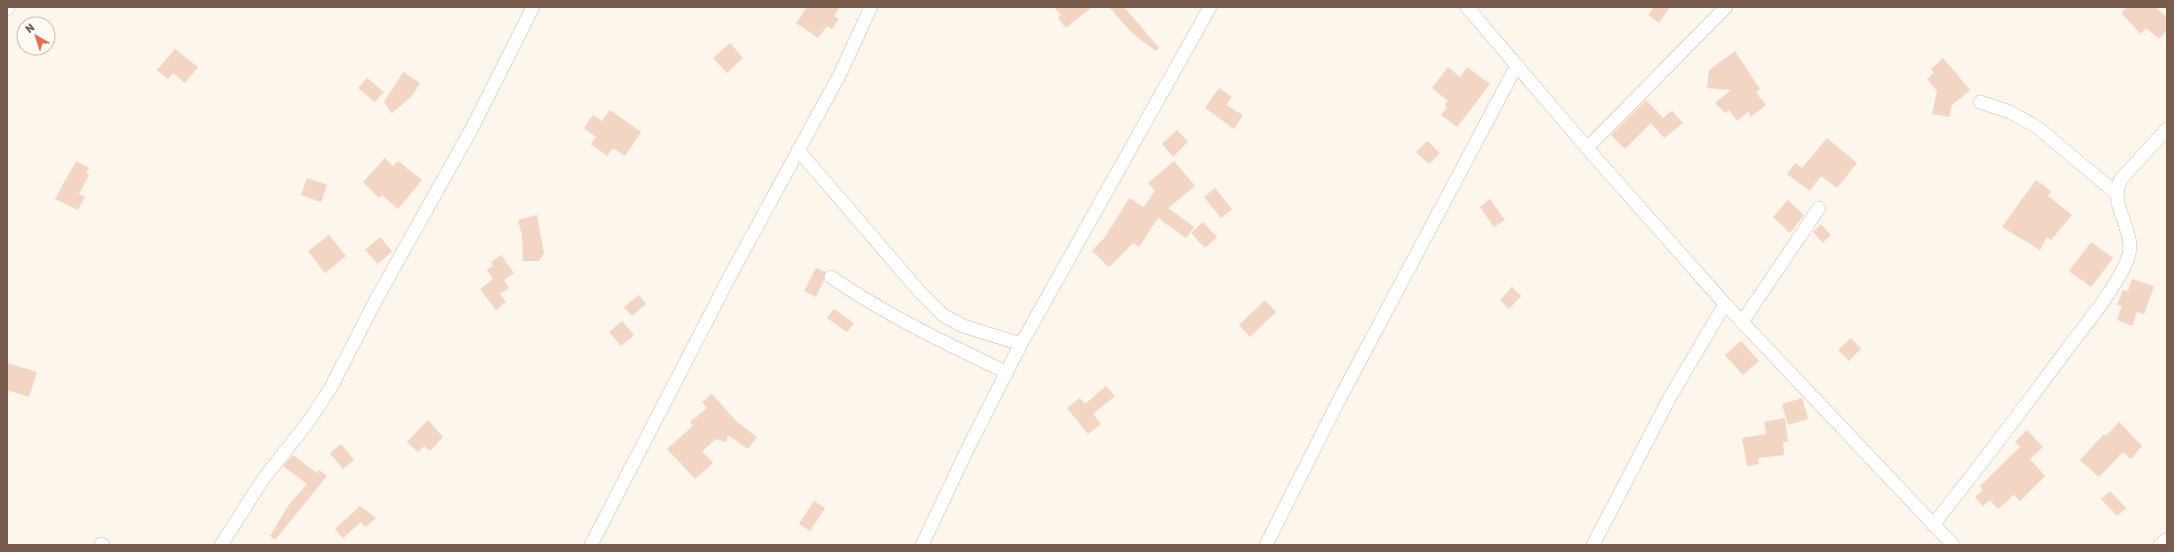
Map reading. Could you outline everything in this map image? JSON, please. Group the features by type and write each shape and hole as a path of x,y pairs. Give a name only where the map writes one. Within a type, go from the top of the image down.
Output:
{"street":[{"path":"221,545 264,478 309,421 330,389 388,279 471,130 533,7"},
{"path":"591,545 730,276 840,74 871,7"},
{"path":"922,545 1006,372 1210,7"},
{"path":"1467,7 1587,148 1725,304 1953,545"},
{"path":"1587,148 1726,7"},
{"path":"1266,545 1339,400 1517,65"},
{"path":"1980,102 2010,112 2036,127 2116,193"},
{"path":"1933,525 2002,438 2100,304 2126,263 2131,240 2118,205 2116,193 2121,179 2167,129"},
{"path":"798,150 914,286 943,315 963,326 1021,344"},
{"path":"1742,322 1819,208"},
{"path":"831,277 859,296 964,352 1006,372"},
{"path":"1593,545 1670,397 1725,304"},
{"path":"2160,545 2167,539"}],"building":[{"path":"807,7 840,7 834,16 839,19 832,29 827,26 818,38 796,23"},
{"path":"1054,7 1092,7 1066,28 1058,18 1061,15"},
{"path":"1109,7 1124,7 1159,48 1156,51 1133,34"},
{"path":"1654,7 1670,7 1659,23 1648,15"},
{"path":"2127,7 2155,7 2167,17 2167,30 2159,39 2146,28 2141,34 2121,13"},
{"path":"730,43 743,58 727,73 713,58"},
{"path":"175,49 198,67 185,83 173,73 168,79 157,70"},
{"path":"1735,51 1760,89 1756,92 1766,105 1751,117 1748,112 1737,121 1729,110 1725,113 1715,103 1731,90 1707,88 1709,70"},
{"path":"1943,58 1970,90 1952,105 1949,117 1932,114 1937,91 1927,79 1934,73 1931,69"},
{"path":"1448,67 1460,77 1467,67 1490,84 1457,127 1441,115 1447,107 1445,105 1448,101 1432,88"},
{"path":"403,72 420,83 412,96 392,113 384,102"},
{"path":"367,78 384,92 375,102 358,88"},
{"path":"1219,88 1232,97 1226,105 1243,115 1234,129 1205,108"},
{"path":"1646,100 1663,118 1672,111 1683,123 1664,138 1651,123 1625,149 1611,135"},
{"path":"610,110 641,132 625,156 613,148 607,156 591,144 596,137 584,128 593,115 602,121"},
{"path":"1177,130 1188,142 1173,157 1162,144"},
{"path":"1827,138 1857,163 1837,188 1821,176 1810,191 1787,174 1795,163 1802,168"},
{"path":"1427,141 1440,153 1429,164 1416,152"},
{"path":"385,158 393,166 398,161 422,180 398,209 382,195 379,198 363,182"},
{"path":"76,161 89,168 86,174 89,175 79,194 85,197 78,210 55,199"},
{"path":"1174,161 1195,186 1168,208 1194,227 1186,238 1158,218 1139,247 1133,243 1109,267 1092,251 1105,237 1129,198 1144,207 1155,191 1148,183"},
{"path":"307,178 327,185 321,202 301,195"},
{"path":"2036,180 2051,191 2048,196 2072,215 2051,240 2047,237 2040,250 2002,227"},
{"path":"1215,188 1232,209 1221,218 1204,197"},
{"path":"1490,199 1505,220 1494,227 1480,207"},
{"path":"1788,200 1804,215 1790,233 1773,217"},
{"path":"537,215 544,253 539,261 523,261 522,235 518,220"},
{"path":"1203,222 1217,237 1205,248 1191,233"},
{"path":"1821,224 1831,235 1823,243 1813,232"},
{"path":"329,235 346,256 325,273 308,251"},
{"path":"380,237 392,251 378,264 365,250"},
{"path":"2091,242 2113,258 2091,287 2069,271"},
{"path":"501,255 514,273 504,280 509,288 500,294 506,302 496,310 480,289 493,279 487,270 493,266 491,262"},
{"path":"816,268 825,272 824,280 816,297 804,291"},
{"path":"2132,279 2154,286 2144,314 2137,312 2132,326 2117,320 2122,306 2117,305 2123,290 2128,291"},
{"path":"1512,287 1521,296 1509,309 1500,300"},
{"path":"639,295 646,304 632,316 624,307"},
{"path":"1265,300 1276,312 1250,337 1239,325"},
{"path":"834,309 854,323 847,332 827,318"},
{"path":"622,321 634,335 621,346 609,332"},
{"path":"1851,338 1861,349 1849,361 1838,350"},
{"path":"1741,341 1759,361 1743,375 1725,355"},
{"path":"7,363 37,372 29,397 7,390"},
{"path":"1106,386 1115,396 1093,414 1101,424 1088,434 1067,408 1080,398 1085,404"},
{"path":"712,394 736,421 757,437 748,449 728,435 726,442 716,439 702,451 713,463 695,479 667,449 693,426 690,422 707,408 702,402"},
{"path":"1802,398 1808,419 1788,425 1782,404"},
{"path":"1785,418 1788,442 1783,442 1784,455 1758,458 1759,464 1747,466 1742,438 1766,434 1764,422"},
{"path":"428,420 443,437 430,451 424,446 418,452 407,442"},
{"path":"2119,422 2142,446 2131,459 2123,452 2099,477 2080,460 2104,434 2106,436"},
{"path":"2027,430 2043,447 2030,459 2045,476 2020,501 2014,495 1998,509 1990,500 1983,506 1975,497 1983,490 1980,486 2020,447 2015,442"},
{"path":"341,444 354,460 343,469 330,453"},
{"path":"293,455 317,473 319,470 327,476 275,540 270,536 288,506 307,484 283,466"},
{"path":"2110,491 2126,508 2117,516 2101,499"},
{"path":"814,501 825,508 810,531 799,524"},
{"path":"360,506 376,518 365,527 361,522 343,538 335,529"}]}
